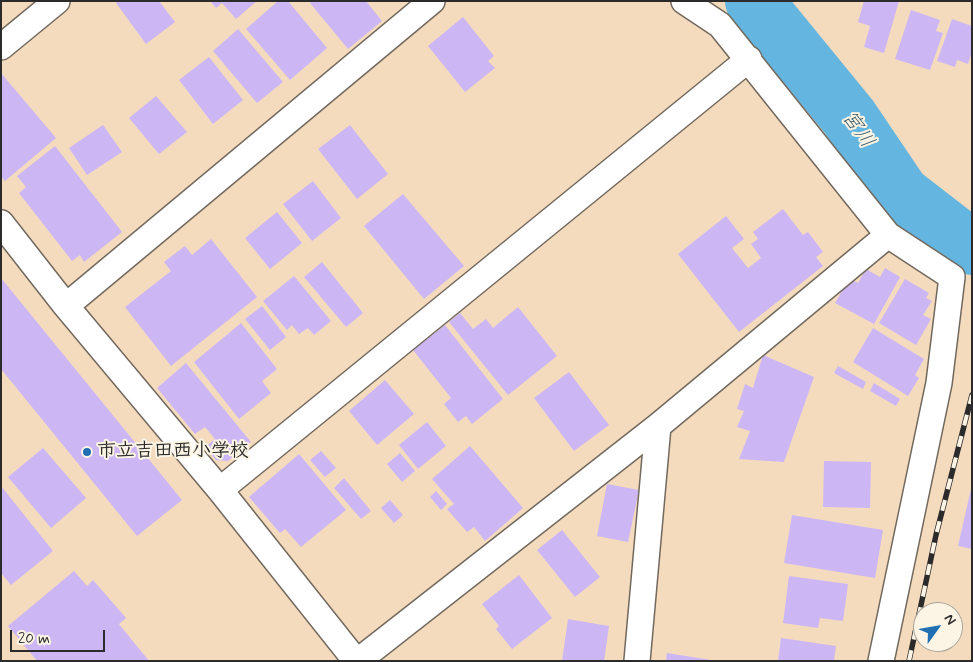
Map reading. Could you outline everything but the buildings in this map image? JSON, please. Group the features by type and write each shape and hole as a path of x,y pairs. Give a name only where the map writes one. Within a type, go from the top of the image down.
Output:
{"street":[{"path":"1,47 58,1"},
{"path":"66,306 432,1"},
{"path":"684,1 720,25 888,235 952,277 939,383 881,661"},
{"path":"220,490 749,59"},
{"path":"1,222 66,306 220,490 357,661 658,426 888,235"},
{"path":"637,661 658,426"}],"waterway":[{"name":"宮川","path":"754,1 849,117 901,194 963,242 972,246"}],"railway":[{"path":"909,661 936,535 972,395"}],"place":[{"name":"市立吉田西小学校","path":"87,452"}]}
